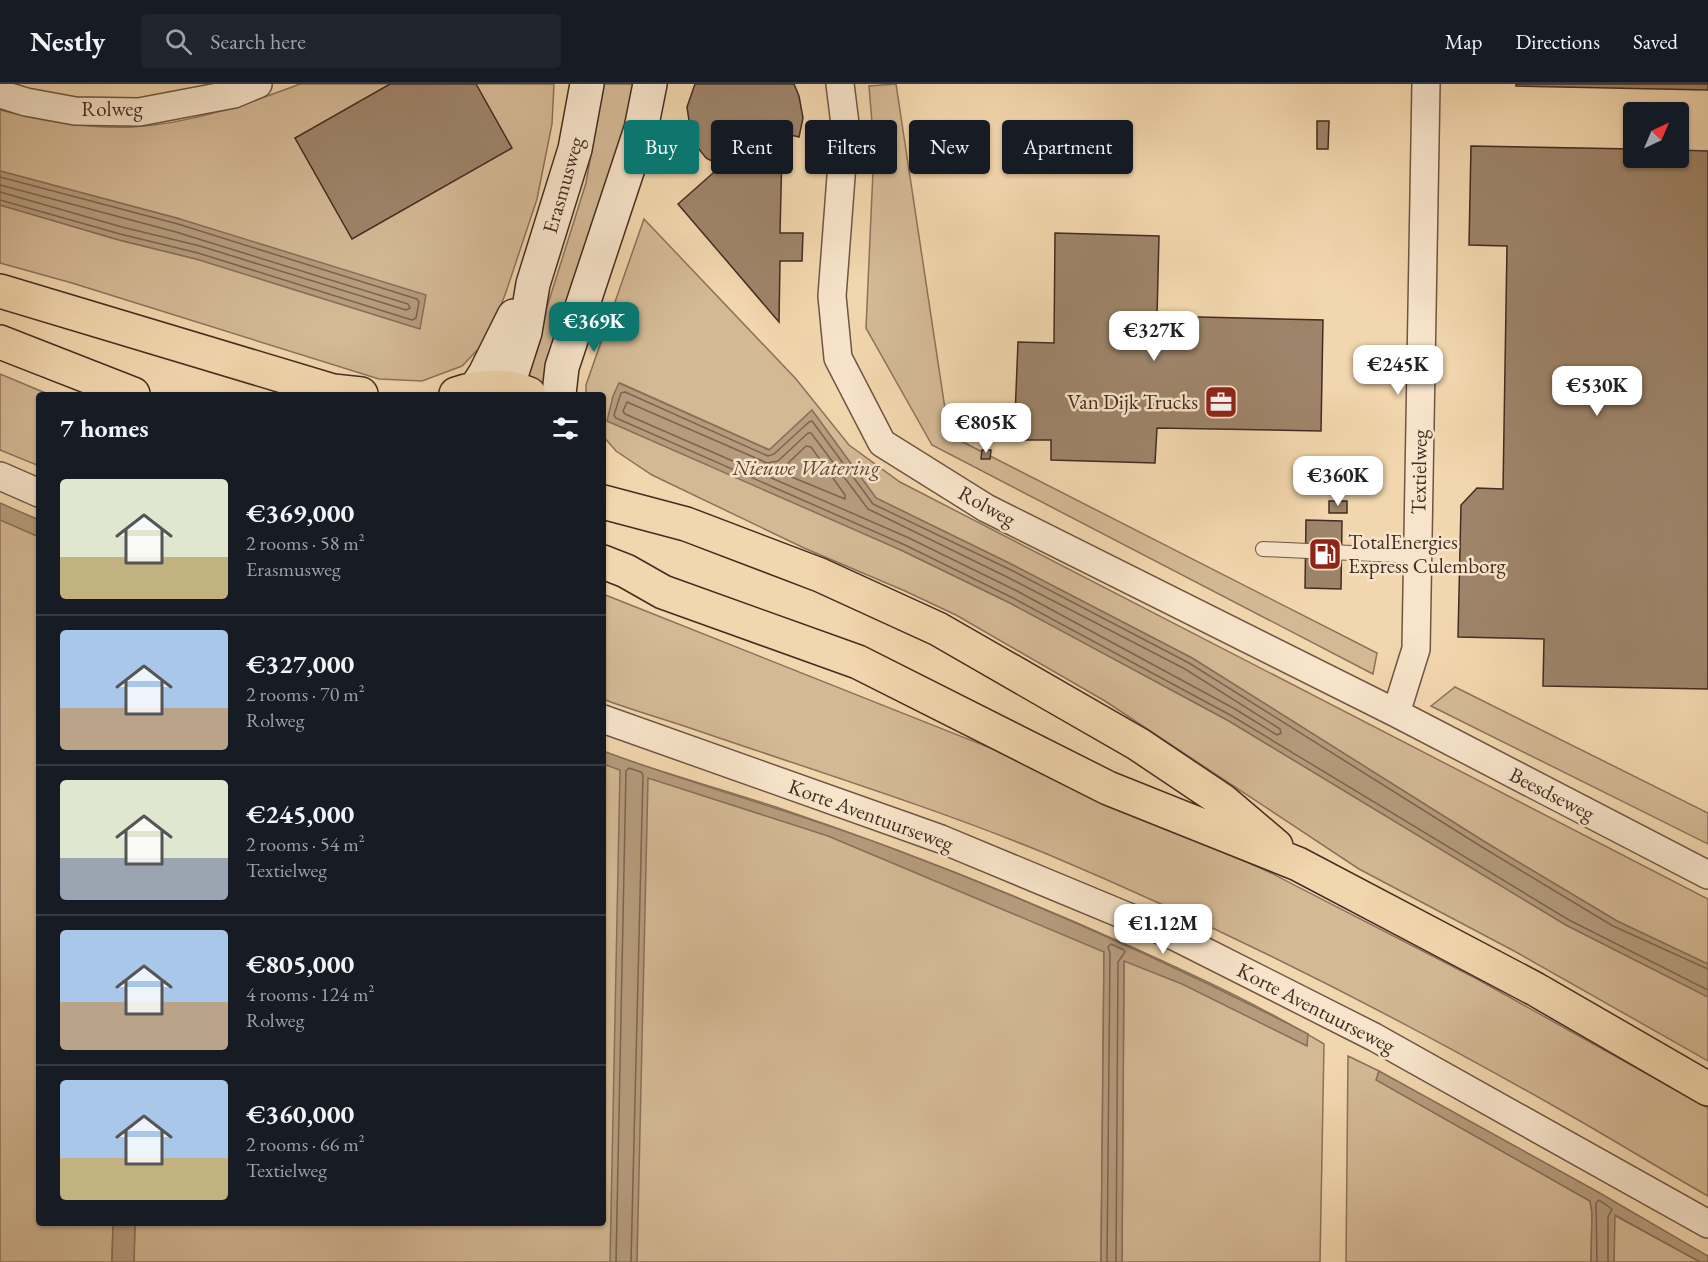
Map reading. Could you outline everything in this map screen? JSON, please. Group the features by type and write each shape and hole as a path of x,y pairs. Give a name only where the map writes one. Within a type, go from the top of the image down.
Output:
{"main road":[{"path":"0,291 341,392"},
{"path":"0,342 128,392"},
{"path":"606,484 644,500 686,524"},
{"path":"606,503 686,524 820,575 938,629 1137,744 1223,801 1298,864"},
{"path":"606,563 626,571 663,592"},
{"path":"606,582 663,592 858,662 1108,788 1298,864 1536,989 1708,1089"}],"street":[{"name":"Rolweg","path":"0,94 26,102 75,111 139,112 234,94 258,84"},
{"name":"Erasmusweg","path":"494,392 525,332 533,284 575,149 587,84"},
{"path":"559,392 562,367 641,129 650,84"},
{"name":"Rolweg","path":"840,84 845,124 832,296 838,358 882,443 986,508 1396,713"},
{"name":"Textielweg","path":"1396,713 1416,649 1426,84"},
{"path":"0,476 36,492"},
{"name":"Beesdseweg","path":"1396,713 1708,875"},
{"name":"Korte Aventuurseweg","path":"606,720 941,839 1172,934 1374,1037 1708,1224"}],"lane":[{"path":"1263,549 1418,556"}],"shaded area":[{"path":"300,84 554,84 552,124 537,199 505,295 486,341 462,366 422,381 379,379 72,283 0,263 0,205 119,240 196,259 180,219 0,171 0,110 65,123 98,127 132,127 197,117 239,106"},
{"path":"603,84 634,84 630,120 624,120 624,141 546,390 525,377 586,183"},
{"path":"896,84 949,435 1377,653 1373,674 932,445 866,328 873,174 897,174 897,120 872,120 869,86"},
{"path":"644,219 796,379 849,445 900,482 1708,899 1708,964 1617,921 1485,842 1192,658 1011,564 876,498 812,411 770,450 620,383 903,551 1010,603 1229,721 1566,925 1708,997 1708,1061 1516,952 1359,869 1105,701 956,615 804,548 652,475 616,451 606,439 606,392 586,392 586,385"},
{"path":"0,374 43,392 36,392 36,465 0,450"},
{"path":"0,504 36,519 36,1226 113,1226 112,1262 0,1262"},
{"path":"606,595 1033,765 1269,872 1477,979 1708,1108 1708,1196 1503,1077 1375,1009 1245,944 1114,883 959,820 606,700"},
{"path":"1455,687 1708,813 1708,844 1431,706"},
{"path":"606,753 776,807 1001,891 1090,928 1206,981 1278,1017 1324,1044 1320,1262 1122,1262 1124,960 1104,953 1101,1262 134,1262 135,1226 606,1226"},
{"path":"1348,1056 1379,1071 1377,1080 1590,1201 1592,1213 1591,1262 1346,1262"},
{"path":"1614,1215 1700,1262 1614,1262"}],"water":[{"path":"0,171 180,219 426,295 420,329 196,259 119,240 0,205"},
{"name":"Nieuwe Watering","path":"619,383 769,450 812,410 876,498 1011,564 1192,658 1485,842 1617,921 1708,964 1708,997 1566,925 1229,721 1010,603 903,551 607,421 613,396"},
{"path":"0,503 36,519 36,536 0,520"},
{"path":"606,752 851,833 994,888 1205,982 1308,1034 1307,1046 1182,984 1124,961 1122,1262 1101,1262 1104,952 828,836 648,778 637,1262 610,1262 620,770 606,765"},
{"path":"1379,1071 1598,1192 1708,1256 1708,1262 1700,1262 1615,1215 1614,1262 1591,1262 1592,1213 1590,1201 1376,1080"},
{"path":"113,1226 135,1226 134,1262 112,1262"}],"building":[{"path":"390,84 476,84 512,148 352,239 295,138"},
{"path":"695,84 794,84 803,118 799,137 793,136 793,120 711,120 711,161 699,149 699,120 689,120 687,107"},
{"path":"1516,84 1708,84 1708,90 1516,86"},
{"path":"1317,121 1329,121 1328,149 1317,149"},
{"path":"1471,146 1623,149 1623,168 1689,168 1689,150 1708,151 1708,689 1543,686 1544,639 1458,637 1461,505 1477,488 1503,489 1507,246 1469,245"},
{"path":"712,174 781,174 780,233 803,233 802,261 780,261 779,322 678,204"},
{"path":"1055,233 1159,236 1157,316 1323,320 1321,431 1157,428 1155,463 1051,460 1051,440 1014,440 1018,342 1054,343"},
{"path":"982,450 991,450 990,459 981,459"},
{"path":"1329,501 1347,501 1347,513 1329,513"},
{"path":"1306,520 1342,521 1341,589 1305,588"}],"place":[{"name":"Van Dijk Trucks","path":"1221,402"},
{"name":"TotalEnergies Express Culemborg","path":"1325,554"}]}
